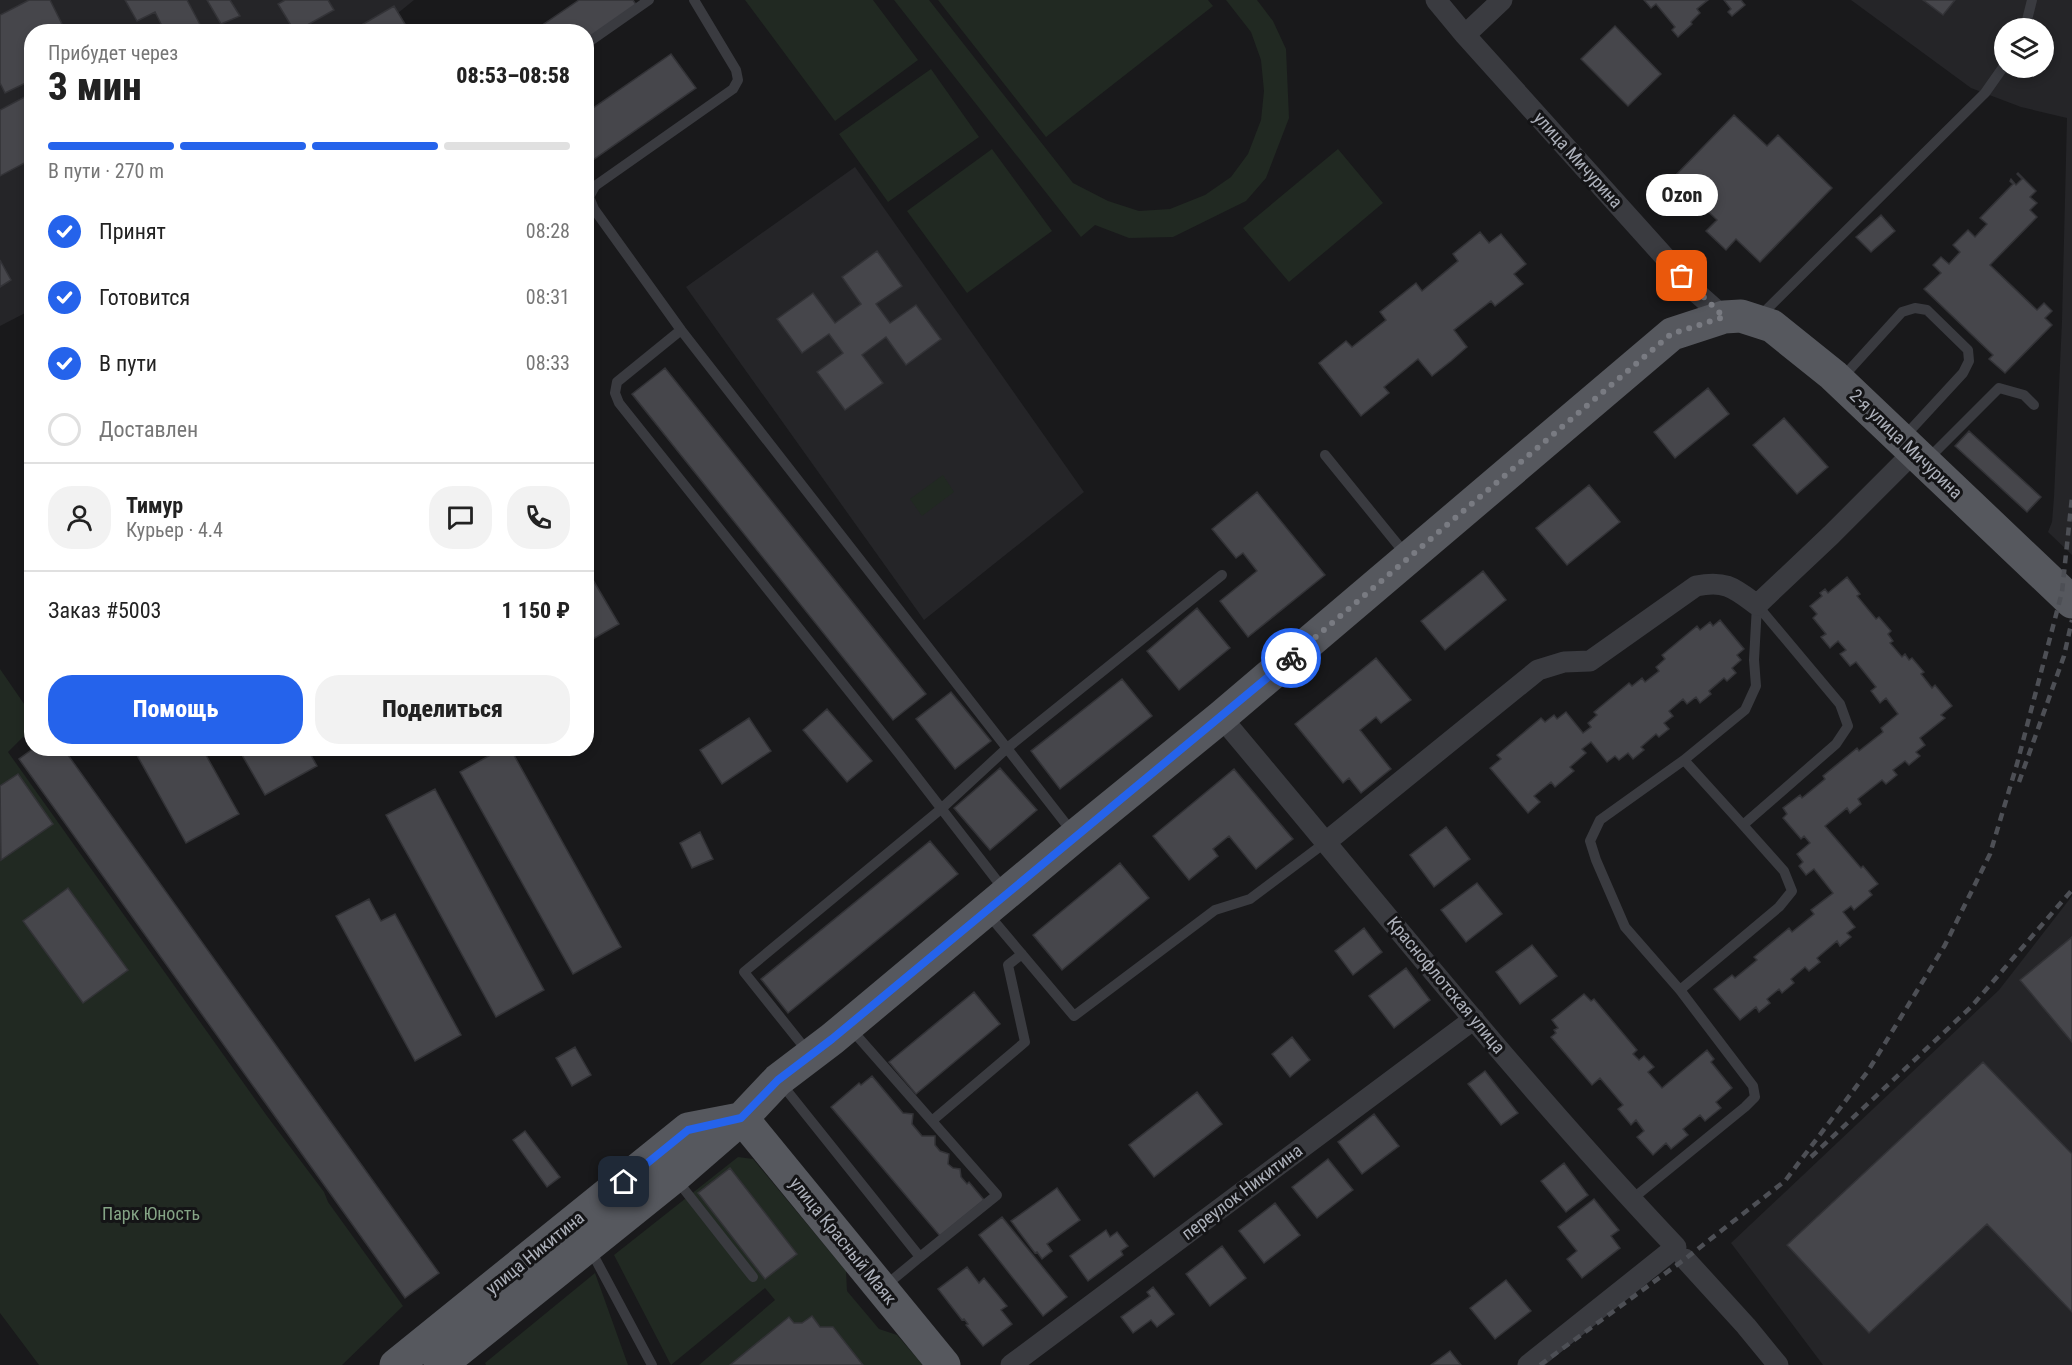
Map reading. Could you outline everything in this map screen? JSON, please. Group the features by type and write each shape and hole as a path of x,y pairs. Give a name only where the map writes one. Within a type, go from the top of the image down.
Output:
{"main road":[{"name":"2-я улица Мичурина","path":"1740,318 1772,326 1840,381 2072,602"},
{"name":"улица Никитина","path":"440,1365 674,1177 741,1118 778,1080 848,1026 1221,717 1671,334 1740,318"},
{"name":"улица Никитина","path":"396,1365 688,1130 741,1118"},
{"name":"улица Красный Маяк","path":"741,1118 944,1365"}],"street":[{"name":"улица Мичурина","path":"1436,0 1698,294 1740,318"},
{"path":"1465,35 1502,0"},
{"path":"1326,842 1538,670 1564,662 1590,661 1696,586 1714,582 1732,586 1757,605 1831,535 1914,451"},
{"name":"Краснофлотская улица","path":"1221,717 1474,1019 1778,1365"},
{"name":"переулок Никитина","path":"1011,1365 1474,1019"},
{"path":"1528,1365 1681,1253"}],"lane":[{"path":"594,38 649,0"},
{"path":"594,188 733,89 738,80 736,70 694,0"},
{"path":"2028,18 2032,0"},
{"path":"1740,318 1985,93 1996,78"},
{"path":"594,209 681,330 1075,836"},
{"path":"1840,381 1902,312 1915,308 1927,310 1968,350 1969,361 1914,451"},
{"path":"681,330 617,382 615,393 619,403 941,809 997,902 1022,954 1074,1016 1215,910 1250,899 1326,842"},
{"path":"1914,451 1999,388 2024,395 2034,405"},
{"path":"1325,455 1409,558"},
{"path":"810,1054 744,972 941,809 1006,749 1222,575"},
{"path":"1631,1200 1755,1097 1752,1086 1680,990 1625,927 1590,841 1600,820 1684,760 1745,710 1756,686 1754,660 1757,605"},
{"path":"1743,825 1836,744 1848,726 1840,704 1757,605"},
{"path":"1680,990 1779,907 1792,891 1784,871 1684,760"},
{"path":"933,1120 1025,1042 1008,965 1022,954"},
{"path":"848,1026 998,1195 882,1288"},
{"path":"778,1080 920,1257"},
{"path":"674,1177 753,1277"},
{"path":"588,1247 652,1365"}],"shaded area":[{"path":"0,0 414,0 385,24 24,24 24,314 0,326"},
{"path":"1851,0 2072,0 2072,555 2048,532 2052,522 2054,497 2062,321 2067,118 2021,107 1971,88"},
{"path":"855,167 1084,492 924,620 686,287"},
{"path":"2072,896 2072,1365 1823,1365 1731,1243 1999,990"}],"green space":[{"path":"745,0 873,0 918,60 835,121"},
{"path":"894,0 929,0 1073,183 1108,201 1139,211 1170,209 1205,195 1231,177 1248,154 1261,120 1264,91 1261,60 1251,32 1226,0 1257,0 1273,21 1286,49 1289,118 1266,178 1246,201 1173,237 1129,238 1095,225 1081,237"},
{"path":"938,0 1208,0 1213,6 1046,137"},
{"path":"931,69 979,137 888,202 839,134"},
{"path":"992,149 1052,231 967,293 907,211"},
{"path":"1338,149 1383,203 1289,282 1243,228"},
{"path":"943,475 954,492 922,516 910,499"},
{"name":"Парк Юность","path":"0,669 24,704 24,736 8,752 267,1116 324,1192 328,1202 403,1306 342,1365 39,1365 0,1313"},
{"path":"738,1157 753,1159 846,1271 847,1291 879,1329 897,1335 923,1365 863,1365 820,1327 794,1323 789,1317 730,1365 699,1365 775,1300 765,1288 671,1365 614,1255"},
{"path":"595,1273 628,1365 486,1365 485,1363"}],"building":[{"path":"29,0 50,0 62,24 24,24 24,84 5,93 0,83 0,15"},
{"path":"125,0 187,0 200,24 161,24 155,12 137,21"},
{"path":"207,0 230,0 240,16 221,24"},
{"path":"285,0 328,0 334,10 309,24 290,24 278,4"},
{"path":"579,0 633,0 637,6 594,36 594,24 544,24"},
{"path":"1644,0 1708,0 1697,9 1700,13 1678,37 1672,30 1675,27 1656,4 1651,8"},
{"path":"1724,0 1741,0 1745,5 1732,16 1728,12 1731,9"},
{"path":"1923,0 1955,0 1943,15"},
{"path":"394,6 405,24 363,24"},
{"path":"1615,26 1661,74 1628,106 1581,59"},
{"path":"671,54 696,88 594,159 594,107"},
{"path":"24,97 24,163 0,176 0,110"},
{"path":"1734,115 1767,146 1778,135 1832,188 1760,262 1736,239 1726,250 1706,231 1717,220 1673,178"},
{"path":"2018,173 2036,191 2030,197 2037,203 2030,210 2037,217 1990,265 2037,310 2044,303 2052,311 2045,318 2052,325 2005,373 1989,359 1993,355 1924,289 1941,273 1933,265 1941,257 1949,264 1960,252 1953,245 1968,230 1975,237 1987,224 1980,218 2013,184 2011,179 2016,185 2022,179"},
{"path":"1881,215 1895,231 1871,252 1856,237"},
{"path":"1480,232 1489,243 1501,234 1526,264 1514,274 1523,284 1495,306 1491,301 1454,330 1467,347 1451,361 1432,376 1418,359 1384,387 1389,393 1361,416 1319,363 1346,341 1352,347 1386,320 1380,312 1416,283 1422,291 1458,261 1453,254"},
{"path":"877,251 902,286 876,304 890,323 916,305 941,339 906,365 886,337 862,355 883,383 845,410 817,372 843,353 829,334 802,353 777,319 813,293 835,323 861,304 842,277"},
{"path":"0,260 11,280 0,287"},
{"path":"665,368 926,694 893,720 632,394"},
{"path":"1708,388 1729,414 1675,458 1654,432"},
{"path":"1784,418 1828,467 1797,494 1753,445"},
{"path":"1969,431 2041,497 2027,512 1955,446"},
{"path":"1589,485 1620,522 1567,565 1536,528"},
{"path":"1257,492 1325,575 1248,637 1220,601 1257,571 1243,553 1236,558 1212,529"},
{"path":"1483,571 1506,600 1445,650 1421,621"},
{"path":"1847,577 1860,594 1857,596 1876,619 1879,617 1891,631 1888,634 1893,641 1890,643 1902,657 1905,654 1909,660 1912,658 1924,672 1921,674 1932,688 1935,685 1952,706 1941,715 1945,718 1920,738 1925,745 1916,752 1920,756 1909,765 1905,761 1893,770 1897,775 1886,784 1882,780 1858,799 1861,804 1850,813 1847,808 1825,826 1878,884 1869,891 1872,895 1854,910 1851,906 1843,912 1855,927 1847,933 1851,937 1840,946 1837,941 1817,958 1820,962 1809,971 1805,967 1791,979 1794,983 1782,993 1779,989 1767,999 1770,1003 1759,1012 1756,1007 1740,1020 1714,989 1732,975 1735,978 1757,960 1754,957 1789,928 1792,932 1814,914 1811,910 1833,893 1814,869 1806,875 1799,866 1803,862 1797,854 1810,843 1804,836 1801,839 1783,818 1787,814 1783,808 1800,795 1802,798 1825,779 1823,776 1857,748 1859,751 1883,732 1881,728 1898,714 1886,698 1880,703 1871,691 1876,687 1856,662 1850,666 1840,654 1846,650 1838,641 1830,648 1821,637 1826,634 1813,618 1817,614 1810,606 1822,596 1820,593 1825,589 1828,593"},
{"path":"594,582 619,624 594,638"},
{"path":"1197,608 1230,648 1179,690 1147,651"},
{"path":"1720,620 1744,649 1737,655 1741,660 1732,668 1736,673 1727,681 1724,678 1709,691 1711,694 1700,703 1696,697 1687,704 1683,699 1669,711 1673,716 1664,723 1669,729 1659,737 1656,734 1641,747 1644,750 1633,759 1628,753 1619,760 1615,756 1607,762 1591,742 1582,749 1586,753 1570,767 1574,771 1555,787 1551,782 1534,796 1540,802 1528,813 1490,768 1501,759 1497,755 1541,718 1545,722 1554,715 1557,719 1566,712 1583,733 1591,727 1588,723 1597,715 1594,712 1629,683 1632,686 1642,678 1645,682 1659,671 1656,667 1665,659 1662,655 1697,626 1700,630 1710,622 1713,626"},
{"path":"1376,658 1411,700 1381,723 1376,717 1360,730 1391,769 1361,793 1349,778 1343,783 1295,724"},
{"path":"1122,679 1152,716 1060,789 1031,751"},
{"path":"951,692 991,741 955,769 916,719"},
{"path":"827,709 872,761 847,782 803,730"},
{"path":"749,718 771,751 722,784 700,750"},
{"path":"24,755 69,756 439,1273 405,1298 19,759"},
{"path":"137,756 206,756 239,814 186,843"},
{"path":"243,756 311,756 317,766 265,795"},
{"path":"489,756 514,756 621,947 573,974 460,772"},
{"path":"1000,768 1037,810 990,850 954,808"},
{"path":"1234,769 1293,839 1256,869 1229,836 1213,849 1218,856 1189,880 1153,836"},
{"path":"18,774 53,824 1,860 0,786"},
{"path":"435,789 544,990 496,1017 386,815"},
{"path":"1446,827 1470,859 1434,887 1410,855"},
{"path":"700,832 713,859 692,868 680,843"},
{"path":"930,841 958,874 788,1013 761,979"},
{"path":"1120,863 1149,898 1062,970 1033,935"},
{"path":"1477,883 1502,914 1466,942 1441,910"},
{"path":"68,888 128,970 83,1003 23,921"},
{"path":"369,899 381,921 395,914 461,1035 415,1061 336,916"},
{"path":"1364,928 1382,952 1353,975 1335,951"},
{"path":"2072,937 2072,1042 2020,980"},
{"path":"1532,945 1557,976 1520,1004 1496,972"},
{"path":"1406,968 1430,1000 1394,1028 1369,996"},
{"path":"974,992 1000,1024 916,1094 889,1062"},
{"path":"1584,994 1591,1001 1594,999 1637,1050 1633,1054 1639,1060 1644,1056 1654,1067 1648,1072 1662,1088 1707,1050 1714,1059 1711,1062 1732,1088 1716,1102 1721,1108 1705,1121 1700,1115 1683,1129 1688,1135 1671,1149 1666,1143 1653,1155 1637,1137 1644,1131 1636,1120 1631,1125 1618,1109 1623,1105 1600,1078 1592,1085 1551,1037 1556,1033 1554,1030 1558,1028 1552,1020"},
{"path":"1292,1037 1310,1060 1290,1077 1272,1054"},
{"path":"575,1047 591,1075 572,1086 556,1058"},
{"path":"1983,1062 2072,1154 2072,1312 1987,1224 1869,1333 1787,1245"},
{"path":"1485,1071 1518,1113 1501,1125 1468,1084"},
{"path":"872,1076 903,1113 913,1114 912,1124 922,1136 935,1136 935,1145 940,1151 949,1154 948,1164 960,1169 961,1177 967,1184 969,1182 984,1200 940,1236 831,1107 859,1083 861,1085"},
{"path":"1197,1092 1222,1124 1154,1177 1129,1145"},
{"path":"1374,1114 1399,1146 1362,1174 1338,1142"},
{"path":"525,1131 560,1177 547,1187 513,1140"},
{"path":"1328,1159 1353,1190 1317,1218 1292,1187"},
{"path":"1564,1163 1588,1195 1566,1212 1541,1181"},
{"path":"730,1168 797,1254 765,1279 698,1193"},
{"path":"1057,1188 1080,1220 1047,1244 1052,1251 1042,1259 1011,1221"},
{"path":"1594,1199 1619,1230 1611,1236 1620,1248 1582,1278 1567,1259 1577,1251 1558,1227"},
{"path":"1275,1203 1300,1235 1264,1263 1239,1231"},
{"path":"1002,1217 1067,1297 1043,1316 979,1235"},
{"path":"1106,1230 1110,1237 1117,1232 1128,1246 1121,1251 1123,1255 1088,1281 1070,1256"},
{"path":"1222,1246 1246,1278 1210,1306 1186,1274"},
{"path":"967,1267 979,1283 984,1278 1007,1306 1001,1310 1012,1324 983,1346 966,1325 968,1324 964,1319 962,1320 938,1289"},
{"path":"1506,1280 1531,1311 1495,1339 1470,1308"},
{"path":"1153,1287 1174,1314 1157,1327 1151,1320 1133,1333 1121,1317 1150,1296 1147,1292"},
{"path":"812,1316 820,1327 833,1327 863,1365 730,1365 789,1317 794,1323 802,1323"},
{"path":"1450,1351 1461,1365 1431,1365"}],"railway":[{"path":"1540,1365 1685,1259 1785,1181 1868,1071 1945,945 1990,854 2017,764 2062,592 2072,497"},
{"path":"2019,782 2064,656 2072,620"},
{"path":"1811,1157 1971,1007 2072,890"}],"way so far":[{"path":"1291,658 1671,334 1724,317 1682,276"}],"place":[{"name":"Ozon","path":"1682,276"}],"route":[{"path":"624,1182 688,1130 741,1118 778,1080 832,1039 1291,658"}]}
